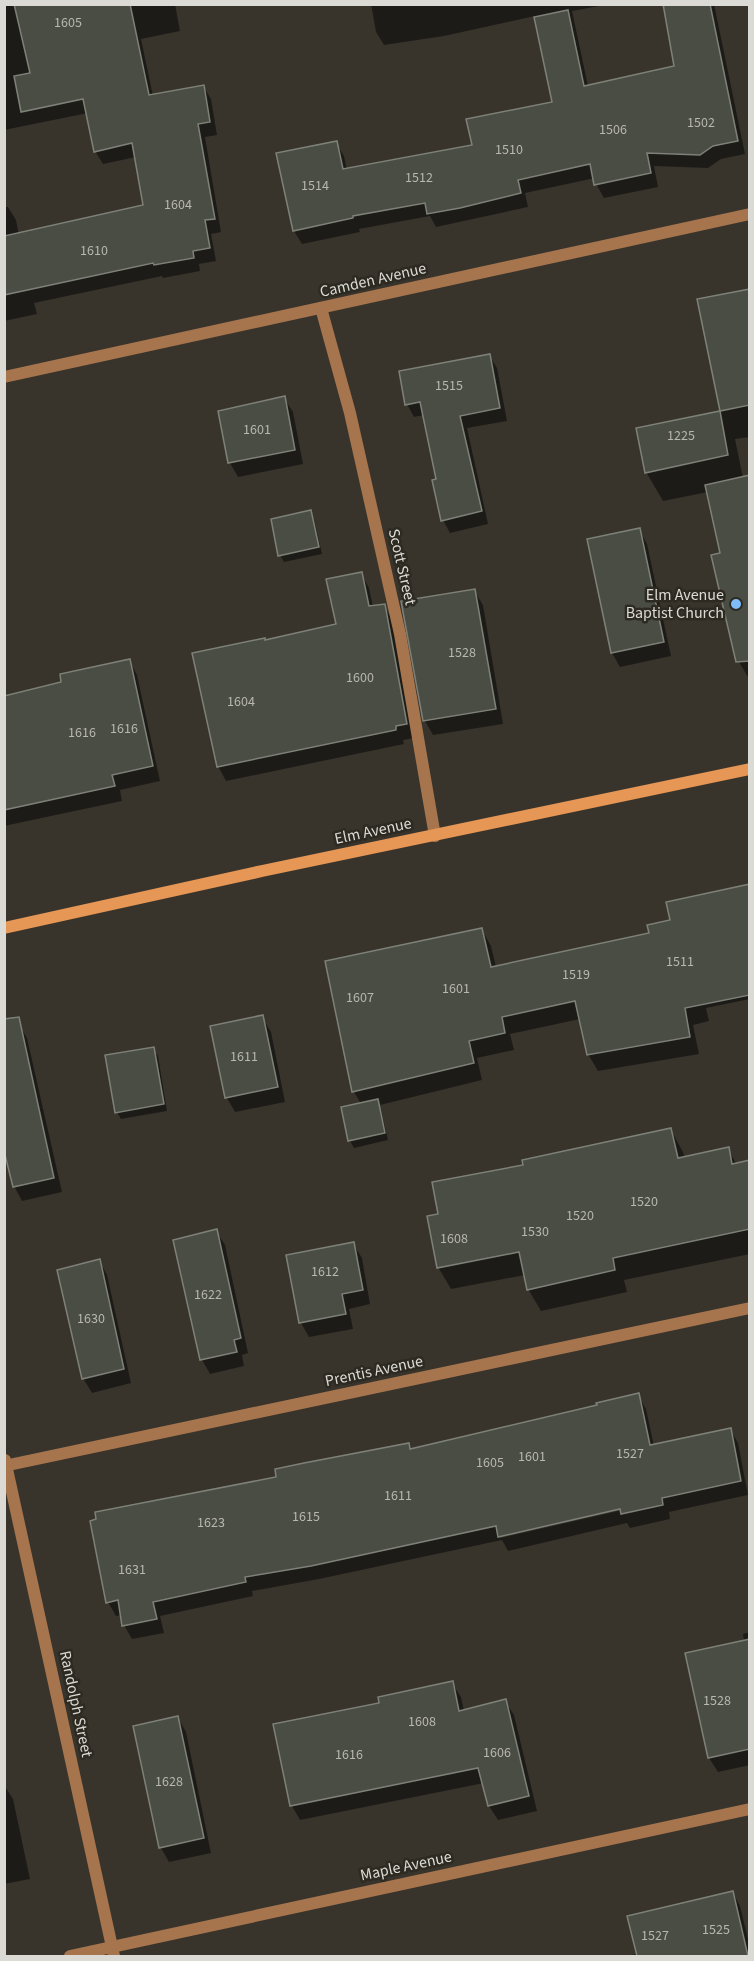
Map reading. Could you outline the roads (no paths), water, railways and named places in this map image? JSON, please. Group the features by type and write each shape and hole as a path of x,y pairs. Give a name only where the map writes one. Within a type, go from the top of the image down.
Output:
{"main road":[{"name":"Elm Avenue","path":"4,928 262,871 750,769"}],"street":[{"name":"Camden Avenue","path":"4,377 750,214"},
{"name":"Scott Street","path":"321,308 350,412 400,633 435,836"},
{"name":"Prentis Avenue","path":"5,1464 750,1308"},
{"name":"Randolph Street","path":"5,1464 113,1952"},
{"name":"Maple Avenue","path":"70,1956 113,1952 750,1809"}],"place":[{"name":"Elm Avenue Baptist Church","path":"736,604"}]}
